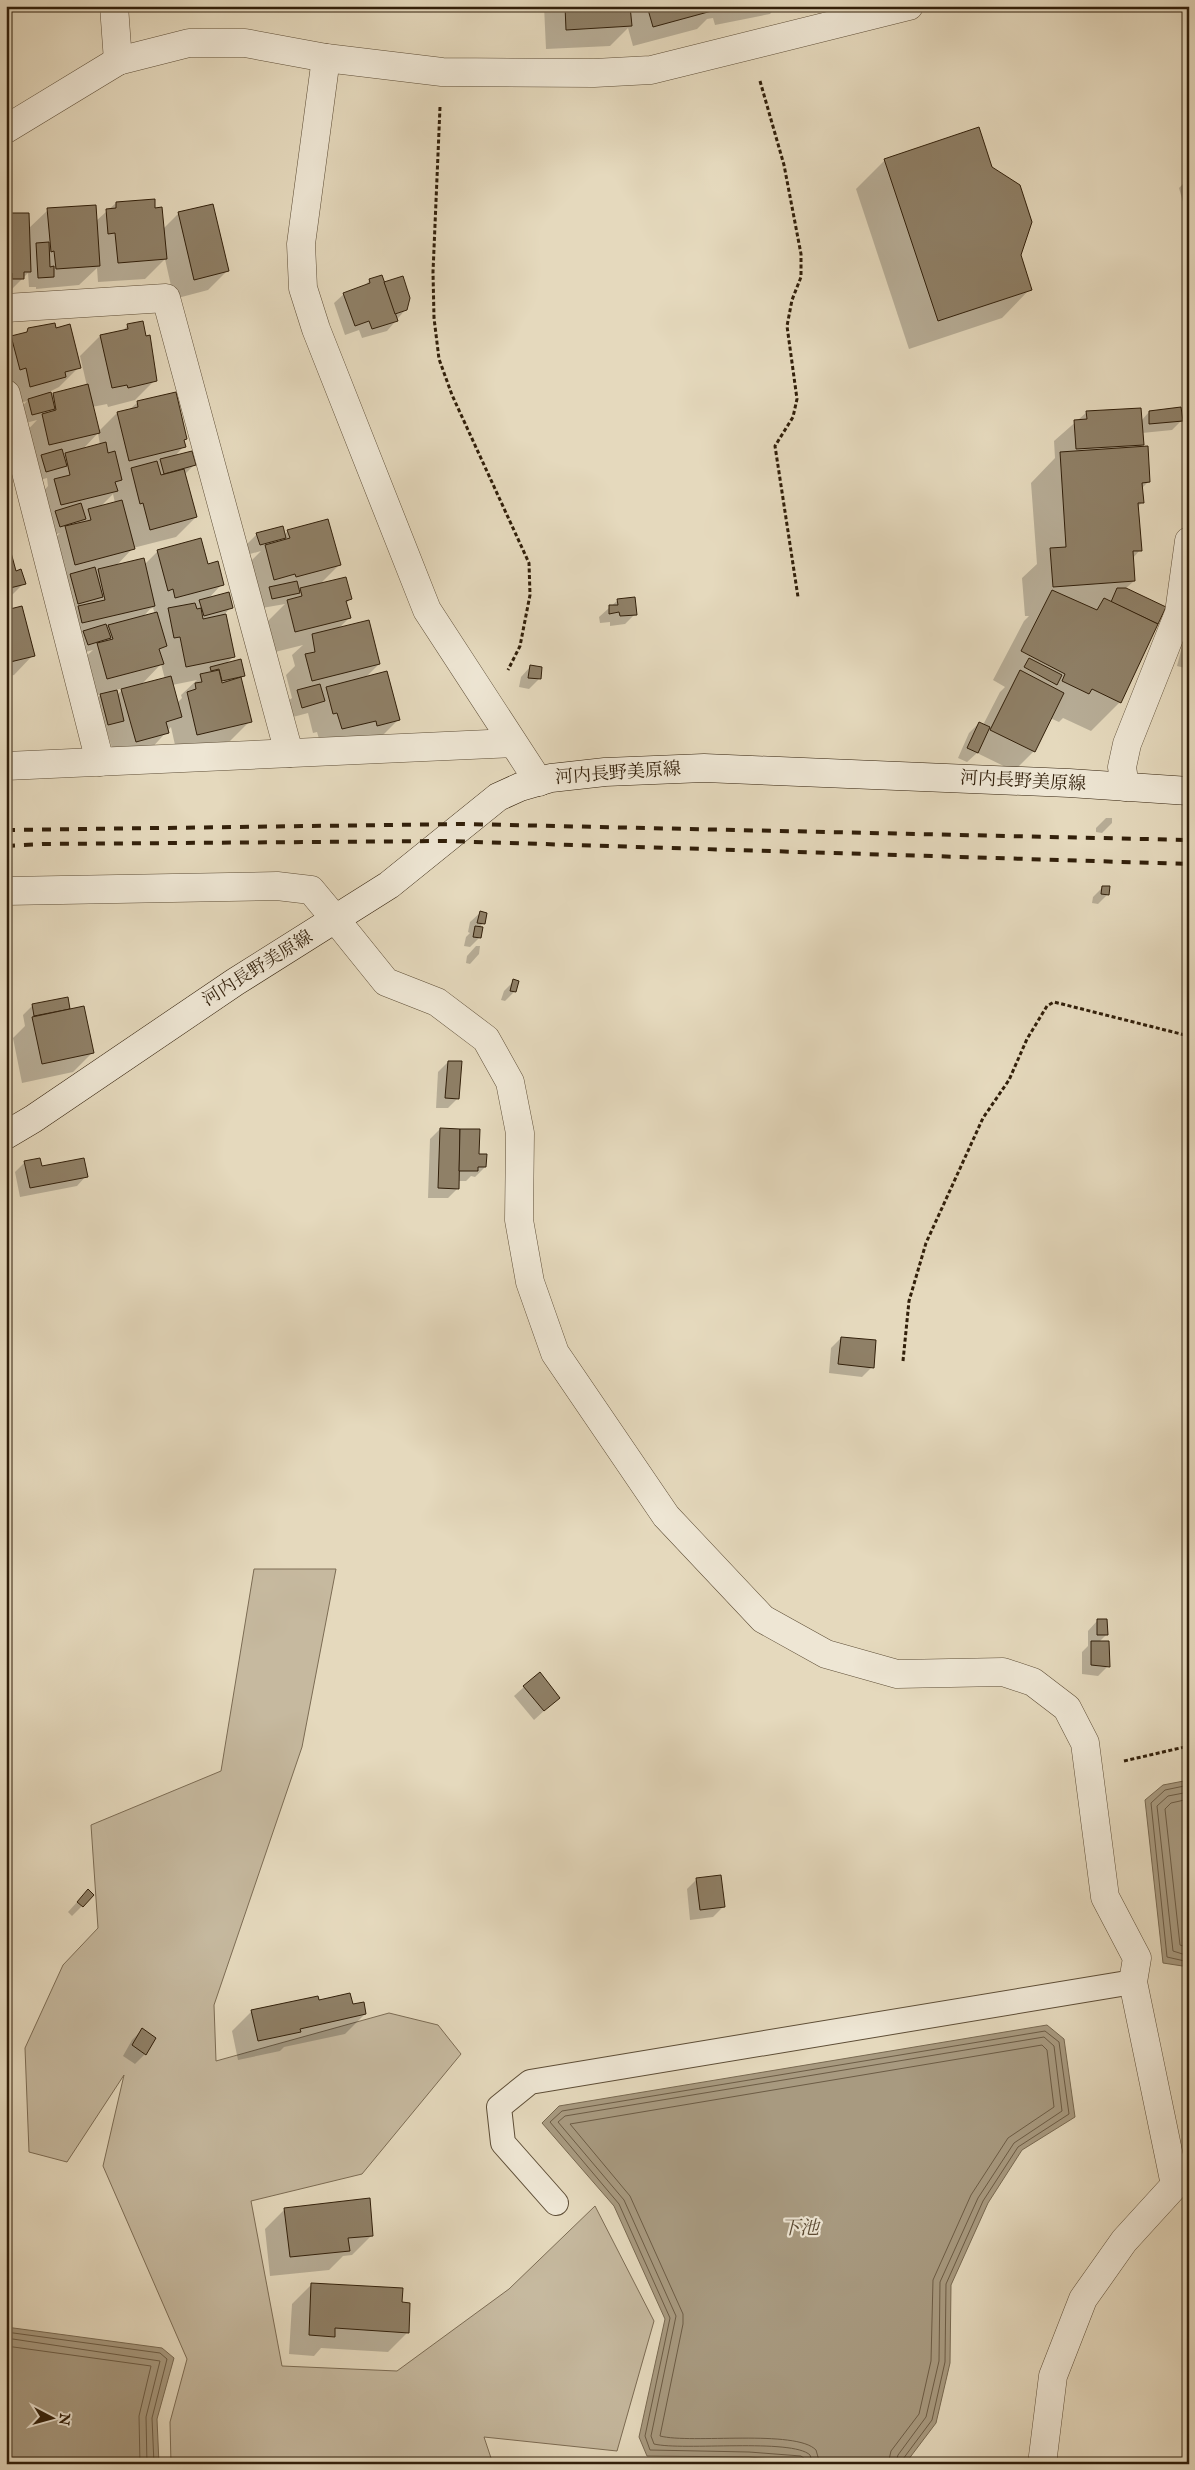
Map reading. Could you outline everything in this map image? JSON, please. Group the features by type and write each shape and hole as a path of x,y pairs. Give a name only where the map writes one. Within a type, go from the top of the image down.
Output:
{"street":[{"path":"114,6 118,61"},
{"path":"6,129 118,61 189,43 245,43 326,58 442,72 594,73 651,70 905,7"},
{"path":"326,58 301,244 303,288 316,329 428,610 539,782"},
{"path":"6,308 166,298 289,753"},
{"path":"6,394 100,762"},
{"path":"1125,787 1122,767 1127,744 1180,613 1189,541"},
{"path":"6,766 513,743"},
{"name":"河内長野美原線","path":"6,1134 33,1120 235,982 336,920 409,871 498,797 520,787 539,782 605,772 704,768 1189,791"},
{"path":"6,891 277,886 312,890 386,982 437,1002 486,1039 510,1082 520,1133 519,1220 530,1282 555,1353 666,1516 763,1619 826,1654 897,1674 1003,1672 1033,1682 1066,1708 1085,1743 1105,1897 1137,1958 1133,1982 1175,2185 1124,2241 1083,2299 1053,2376 1044,2464"}],"lane":[{"path":"556,2203 503,2143 499,2107 530,2082 1133,1982"}],"path":[{"path":"751,46 784,165 801,254 801,277 792,300 787,326 797,399 792,417 775,446 798,597"},
{"path":"442,72 433,272 434,318 439,359 452,396 529,563 530,595 520,646 507,673"},
{"path":"903,1361 909,1301 926,1243 983,1118 1009,1080 1027,1039 1047,1006 1054,1002 1189,1036"},
{"path":"1089,1769 1189,1746"}],"shaded area":[{"path":"254,1569 336,1569 302,1747 214,2005 216,2061 389,2013 438,2025 461,2054 362,2174 251,2201 282,2366 397,2371 509,2289 595,2206 654,2321 617,2451 484,2437 493,2464 171,2464 170,2422 187,2359 103,2166 124,2075 67,2162 29,2152 25,2048 63,1965 98,1928 91,1825 221,1771"}],"water":[{"path":"1189,1780 1189,1967 1163,1963 1145,1800 1163,1785"},
{"name":"下池","path":"1047,2025 1064,2039 1075,2117 1022,2150 988,2203 951,2285 950,2363 936,2423 905,2464 831,2464 749,2457 647,2456 639,2437 665,2319 614,2206 542,2123 559,2106"},
{"path":"6,2327 162,2348 174,2358 157,2419 159,2464 6,2464"}],"building":[{"path":"565,6 630,6 632,26 566,30"},
{"path":"647,6 718,6 719,9 653,27"},
{"path":"979,127 992,167 1020,185 1032,222 1021,255 1032,290 938,321 884,159"},
{"path":"155,199 155,208 162,207 167,259 118,263 115,233 108,234 106,209 116,208 116,202"},
{"path":"213,204 229,271 194,280 178,212"},
{"path":"96,205 100,266 56,269 54,251 51,252 47,208"},
{"path":"6,213 29,213 31,272 24,272 24,279 12,279 12,273 6,273"},
{"path":"49,242 50,267 54,266 54,277 38,278 36,243"},
{"path":"382,275 398,321 372,329 369,321 355,326 343,293 370,283 369,279"},
{"path":"403,276 410,298 407,310 395,314 384,282"},
{"path":"143,321 146,336 150,335 157,381 128,388 127,385 112,388 100,335 128,329 127,324"},
{"path":"55,323 56,328 70,324 81,368 65,372 66,377 30,387 26,368 20,370 11,336 27,332 28,328"},
{"path":"88,384 100,433 49,445 42,414 56,410 53,393"},
{"path":"51,392 55,409 32,415 28,399"},
{"path":"176,392 187,439 184,440 186,447 129,461 117,412 138,407 137,401"},
{"path":"1181,407 1183,421 1149,424 1149,411"},
{"path":"1141,408 1144,445 1076,449 1074,420 1087,419 1086,411"},
{"path":"106,442 108,453 115,451 122,480 115,482 118,491 61,505 54,479 70,475 65,453"},
{"path":"1148,446 1150,482 1142,483 1144,503 1138,503 1142,551 1133,551 1135,581 1053,587 1050,548 1066,547 1060,452"},
{"path":"62,449 67,466 46,472 41,455"},
{"path":"192,451 196,465 164,474 160,459"},
{"path":"157,461 161,475 184,469 197,517 150,530 143,503 140,504 131,468"},
{"path":"122,500 135,549 75,565 65,526 91,520 88,509"},
{"path":"81,503 86,519 60,527 55,511"},
{"path":"328,519 341,565 296,577 295,574 274,580 265,545 290,538 287,530"},
{"path":"283,526 286,538 260,545 256,533"},
{"path":"6,534 16,571 21,569 26,584 6,589"},
{"path":"201,538 208,564 218,561 224,585 175,598 173,589 168,591 157,550"},
{"path":"144,558 155,606 82,623 78,606 105,600 98,569"},
{"path":"95,567 103,597 78,604 70,574"},
{"path":"346,577 352,599 346,601 351,618 295,632 287,600 302,596 300,588"},
{"path":"297,581 300,593 272,599 269,587"},
{"path":"1117,588 1126,588 1166,607 1158,624 1111,602"},
{"path":"1052,590 1097,610 1104,598 1158,624 1121,703 1092,689 1089,694 1062,681 1065,674 1021,651"},
{"path":"229,592 233,608 204,616 199,600"},
{"path":"635,597 637,615 620,616 619,612 609,614 609,605 618,605 617,599"},
{"path":"195,603 197,609 201,608 203,619 226,614 235,657 186,667 180,637 174,638 168,608"},
{"path":"22,606 35,656 6,663 6,610"},
{"path":"157,612 167,646 159,649 164,664 107,679 97,643 113,639 108,625"},
{"path":"369,620 380,664 312,681 305,654 315,652 312,634"},
{"path":"106,624 111,638 88,645 83,631"},
{"path":"1029,658 1062,675 1057,685 1024,667"},
{"path":"241,659 245,676 222,681 219,669 211,671 210,667"},
{"path":"530,665 542,667 541,679 528,678"},
{"path":"219,670 222,683 241,677 252,722 197,735 187,692 196,689 195,683 202,682 200,674"},
{"path":"1020,670 1064,693 1035,752 990,730"},
{"path":"387,671 400,720 377,726 376,721 342,729 337,713 333,714 326,687"},
{"path":"171,676 182,717 166,722 169,733 136,742 121,689"},
{"path":"320,684 325,701 302,708 297,690"},
{"path":"117,690 124,721 108,725 100,694"},
{"path":"979,722 990,727 978,753 967,748"},
{"path":"1102,886 1110,886 1109,895 1101,894"},
{"path":"480,911 487,913 485,924 477,923"},
{"path":"475,926 483,927 481,938 473,937"},
{"path":"513,979 519,981 516,992 510,991"},
{"path":"68,997 70,1009 34,1016 32,1004"},
{"path":"84,1006 94,1053 42,1064 32,1017"},
{"path":"448,1061 462,1061 459,1099 445,1098"},
{"path":"440,1128 460,1129 459,1189 438,1188"},
{"path":"460,1129 480,1129 479,1154 487,1154 486,1167 478,1167 478,1171 459,1171"},
{"path":"40,1158 42,1166 84,1158 88,1177 30,1188 24,1161"},
{"path":"841,1337 876,1340 874,1368 838,1364"},
{"path":"1097,1619 1107,1619 1108,1635 1097,1635"},
{"path":"1091,1641 1109,1641 1110,1667 1091,1665"},
{"path":"540,1672 560,1698 544,1711 523,1686"},
{"path":"721,1875 725,1907 700,1910 696,1878"},
{"path":"88,1889 94,1895 83,1907 77,1902"},
{"path":"350,1993 353,2004 364,2002 366,2014 300,2029 301,2032 258,2041 251,2010 318,1996 319,2000"},
{"path":"142,2028 156,2038 146,2055 132,2045"},
{"path":"370,2198 373,2236 348,2238 350,2251 290,2257 284,2208"},
{"path":"311,2283 403,2288 402,2302 410,2303 409,2333 335,2328 335,2337 309,2335"}],"railway":[{"path":"6,830 464,824 1189,840"},
{"path":"6,846 43,844 445,841 1189,864"}]}
